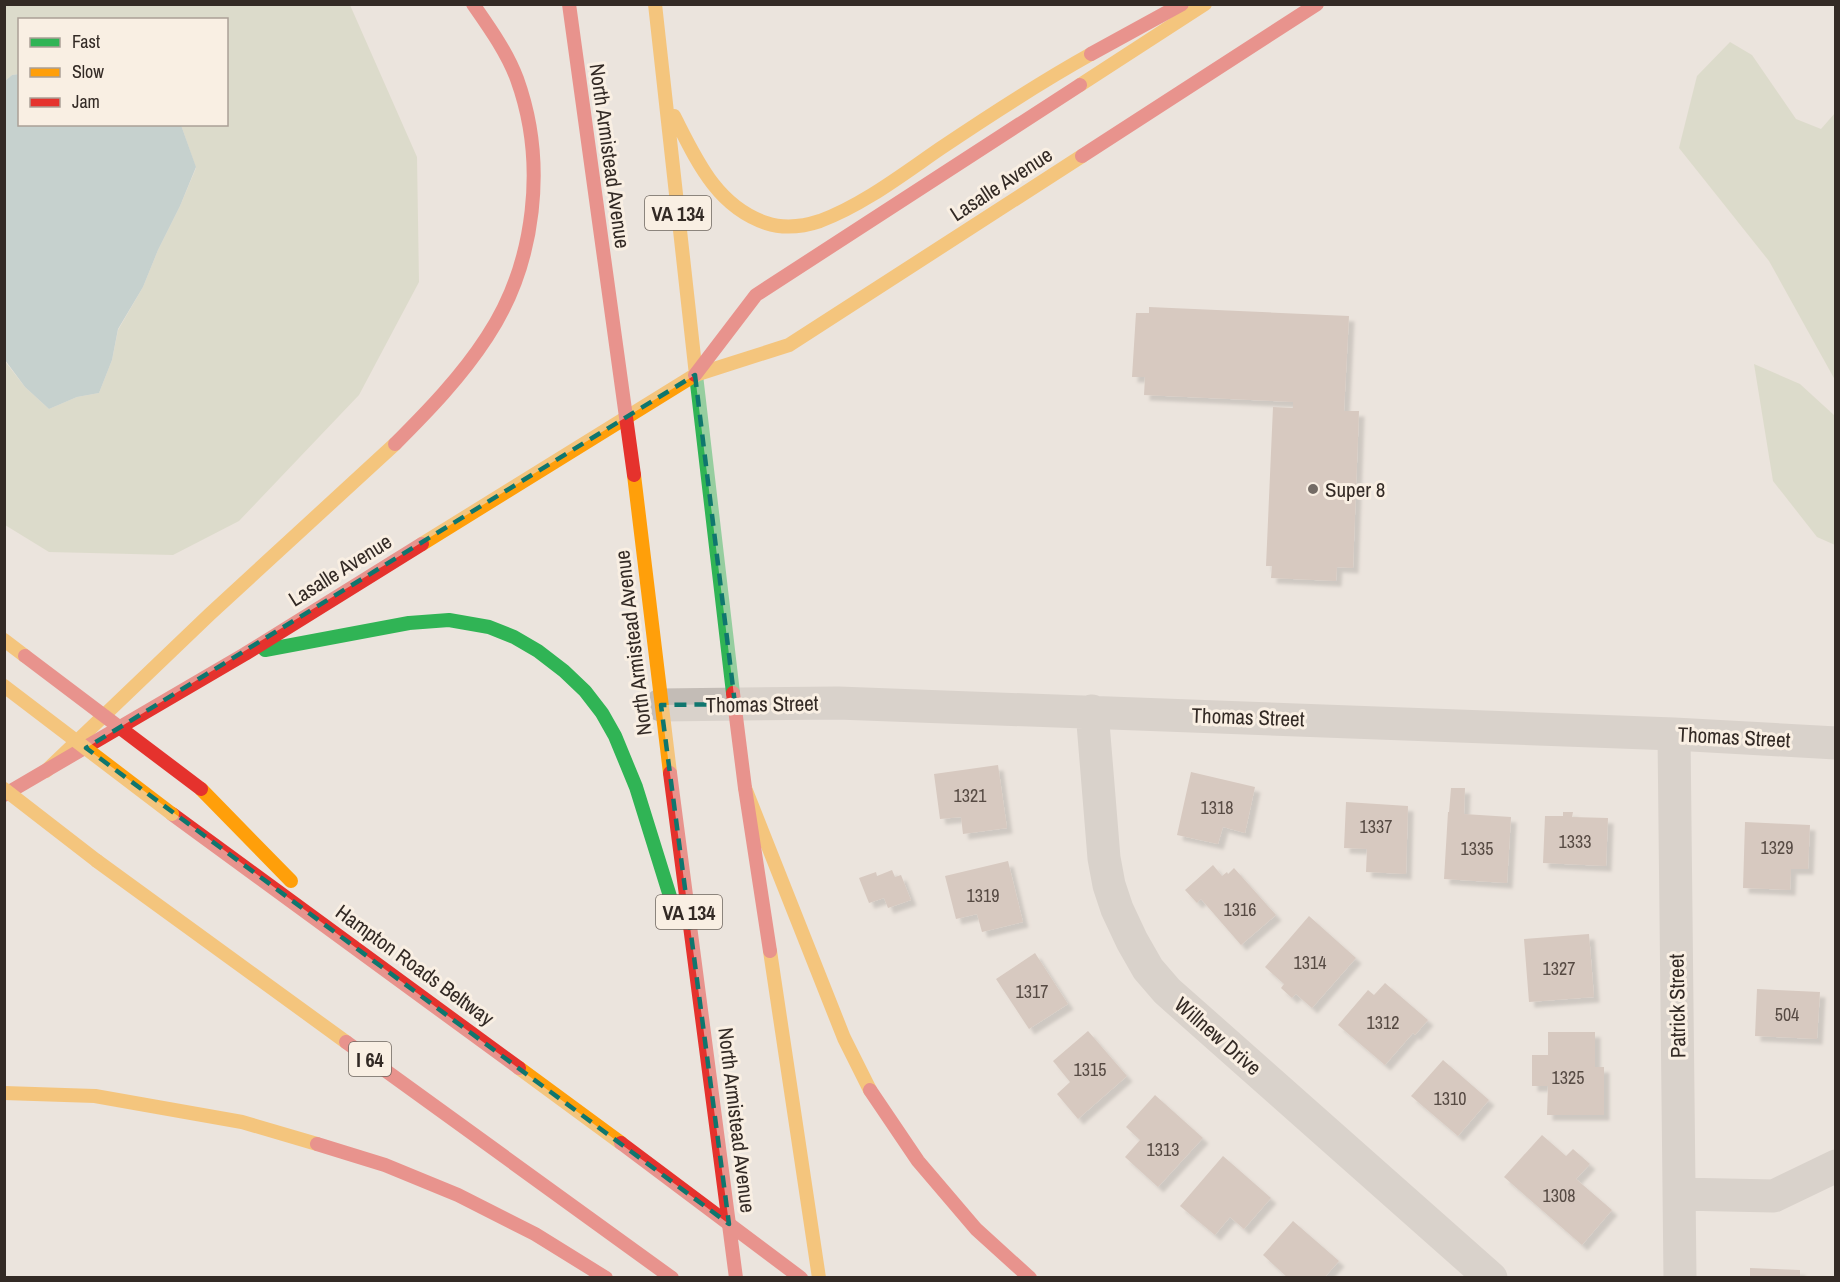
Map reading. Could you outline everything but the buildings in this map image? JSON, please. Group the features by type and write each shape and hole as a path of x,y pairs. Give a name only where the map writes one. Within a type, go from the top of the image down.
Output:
{"main road":[{"path":"46,771 231,593 397,442 467,366 490,333 525,255 532,220 535,177 530,126 516,79 494,33 473,4"},
{"name":"North Armistead Avenue","path":"569,4 612,326 627,416 661,705 736,1278"},
{"name":"VA 134","path":"655,4 695,375 735,704 819,1278"},
{"path":"665,99 711,183 733,204 750,216 772,225 789,228 830,216 858,201 1039,84 1182,4"},
{"name":"Lasalle Avenue","path":"695,375 756,295 1205,4"},
{"name":"Lasalle Avenue","path":"4,795 245,654 695,375 789,345 1317,4"},
{"path":"245,654 436,620 471,622 502,632 528,645 559,666 585,692 610,724 628,761 642,802 653,847 698,980"},
{"path":"4,640 201,789 355,947"},
{"name":"Hampton Roads Beltway","path":"4,686 172,814 801,1278"},
{"path":"746,788 844,1038 872,1091 918,1161 976,1229 1030,1278"},
{"name":"I 64","path":"4,789 97,861 672,1278"},
{"path":"4,1093 95,1096 242,1122 385,1166 458,1196 535,1234 606,1278"}],"street":[{"name":"Thomas Street","path":"661,705 838,703 1092,711 1674,734 1836,743"},
{"name":"Willnew Drive","path":"1092,711 1104,858 1109,885 1117,909 1148,969 1167,991 1491,1278"},
{"name":"Patrick Street","path":"1674,734 1680,1278"},
{"path":"1679,1194 1774,1196 1836,1166"}],"highlighted area":[{"path":"695,375 735,704 661,705 729,1224 86,748"}],"green space":[{"path":"5,5 350,5 417,157 419,282 359,395 239,521 173,555 49,552 5,525 4,360 25,387 49,409 77,397 99,393 112,360 118,330 143,287 196,168 181,126 228,126 228,18 18,18 18,74 12,75 5,81"},
{"path":"1730,42 1752,55 1796,119 1821,129 1835,113 1835,380 1769,261 1679,148 1697,76"},
{"path":"1754,364 1800,384 1835,416 1835,545 1817,537 1773,481"}],"water":[{"path":"18,74 18,126 181,126 196,167 143,287 118,329 112,360 99,393 77,397 49,409 25,387 5,360 5,81 12,75"}],"traffic: fast":[{"path":"696,375 733,693"},
{"path":"265,650 409,623 449,620 489,627 514,637 538,651 585,691 602,713 615,736 636,787 673,906"}],"traffic: slow":[{"path":"655,4 696,375"},
{"path":"1080,85 1205,4"},
{"path":"674,116 709,179 734,205 766,223 786,227 800,226 820,221 867,198 996,111 1091,54"},
{"path":"695,375 789,345 1082,156"},
{"path":"422,544 695,375"},
{"path":"46,771 210,614 395,444"},
{"path":"634,475 670,773"},
{"path":"4,640 25,656"},
{"path":"4,686 172,814"},
{"path":"745,788 844,1038 870,1090"},
{"path":"4,789 97,861"},
{"path":"201,789 291,881"},
{"path":"97,861 346,1042"},
{"path":"770,951 819,1278"},
{"path":"519,1068 621,1143"},
{"path":"4,1093 95,1096 242,1122 317,1144"}],"traffic: jam":[{"path":"395,444 455,380 487,337 504,308 517,277 526,245 532,211 534,178 532,144 526,111 517,79 508,59 473,4"},
{"path":"569,4 634,475"},
{"path":"1091,54 1182,4"},
{"path":"1082,156 1317,4"},
{"path":"695,375 756,295 1080,85"},
{"path":"4,795 245,654 422,544"},
{"path":"25,656 201,789"},
{"path":"733,693 770,951"},
{"path":"670,773 736,1278"},
{"path":"172,814 519,1068"},
{"path":"346,1042 672,1278"},
{"path":"870,1090 918,1161 976,1229 1030,1278"},
{"path":"621,1143 801,1278"},
{"path":"317,1144 385,1165 458,1195 535,1234 606,1278"}],"place":[{"name":"Super 8","path":"1313,489"}]}
